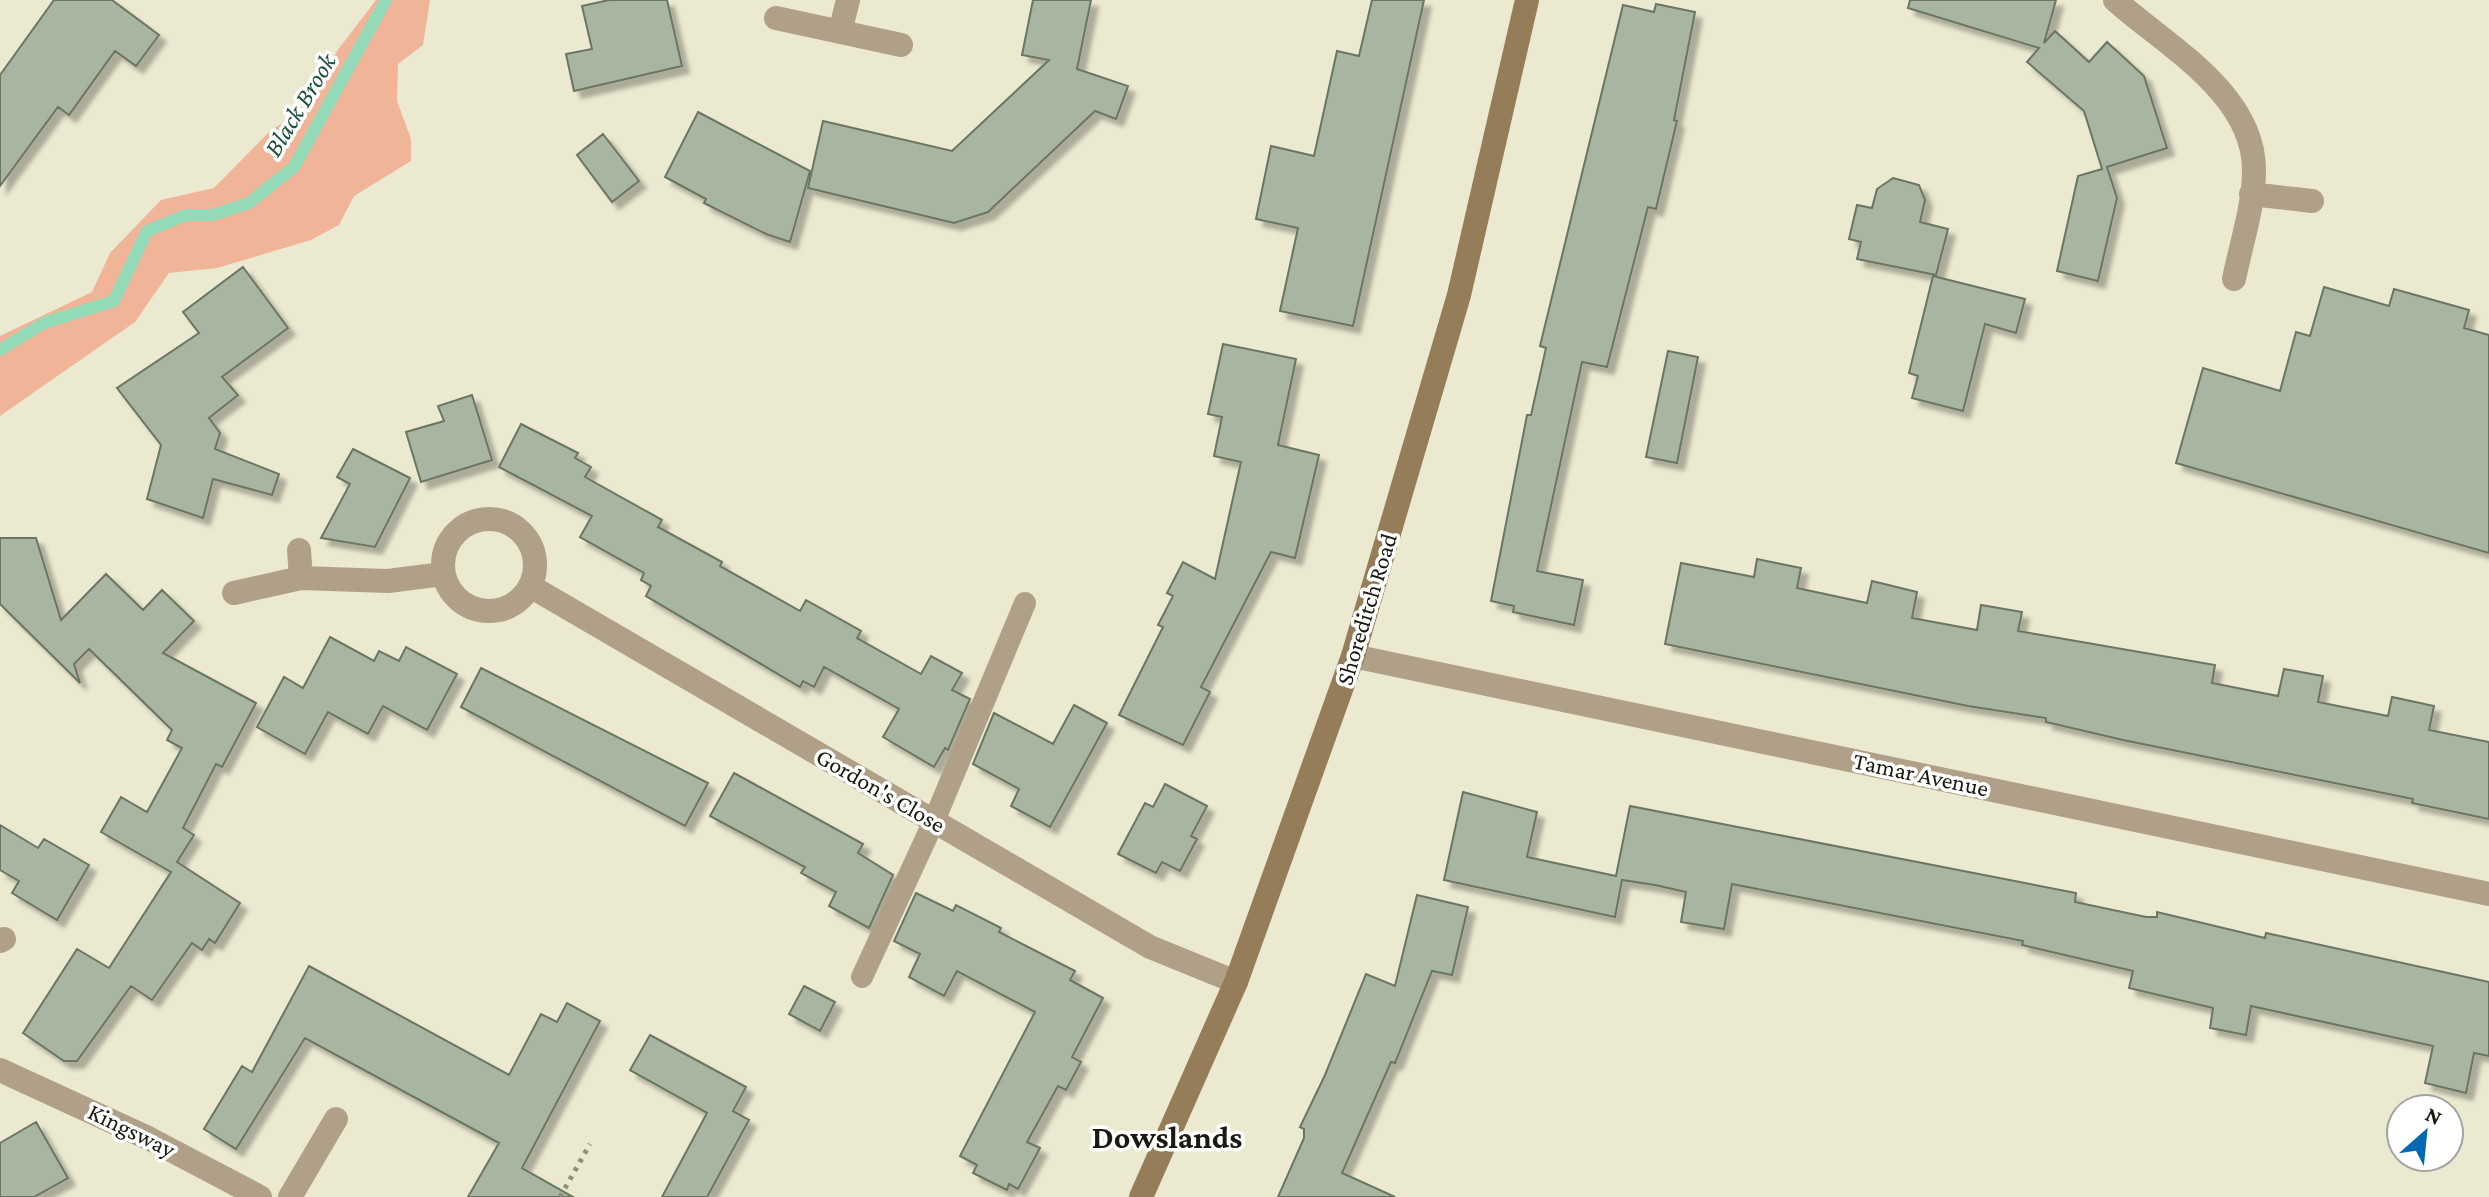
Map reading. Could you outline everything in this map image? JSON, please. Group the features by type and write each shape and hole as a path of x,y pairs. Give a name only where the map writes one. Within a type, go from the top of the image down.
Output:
{"main road":[{"name":"Shoreditch Road","path":"1141,1197 1236,982 1353,656 1459,295 1527,0"}],"street":[{"path":"840,32 848,0"},
{"path":"2115,0 2205,76 2241,118 2255,169 2234,279"},
{"path":"776,18 901,45"},
{"path":"2251,194 2312,201"},
{"path":"495,519 512,524 534,552 535,569 530,586 510,606 483,611 458,598 443,574 443,557 456,534 477,520 495,519"},
{"path":"299,550 301,578"},
{"path":"234,593 301,578 388,581 443,574"},
{"name":"Gordon's Close","path":"530,586 1150,947 1236,982"},
{"name":"Tamar Avenue","path":"1353,656 2489,894"},
{"name":"Kingsway","path":"0,1070 148,1138 260,1197"},
{"path":"290,1197 336,1119"}],"lane":[{"path":"862,977 934,821 1025,603"}],"path":[{"path":"560,1197 590,1144"}],"shaded area":[{"path":"376,0 430,0 423,45 398,64 397,101 411,139 411,161 354,196 339,225 311,240 217,268 169,273 135,322 0,416 0,336 92,292 110,253 161,200 214,188 270,131 307,107 337,51"}],"building":[{"path":"54,0 112,0 159,35 136,66 115,51 69,115 58,107 0,186 0,75"},
{"path":"609,0 667,0 682,66 574,91 566,54 592,49 582,6"},
{"path":"1033,0 1091,0 1077,69 1128,86 1116,119 1095,111 988,212 954,223 808,188 823,121 952,151 1049,60 1022,55"},
{"path":"1372,0 1424,0 1353,326 1280,311 1298,228 1256,219 1271,146 1314,156 1337,51 1359,56"},
{"path":"1910,0 2056,0 2044,43 2055,31 2089,62 2107,42 2144,76 2167,148 2107,167 2117,198 2098,281 2057,271 2078,176 2102,169 2084,111 2027,62 2039,48 1908,8"},
{"path":"1656,4 1695,12 1674,120 1677,121 1656,209 1648,207 1607,367 1582,362 1537,571 1583,580 1574,625 1513,612 1514,606 1491,601 1527,415 1531,415 1546,348 1540,346 1623,5 1654,12"},
{"path":"698,112 810,171 790,242 766,234 704,203 706,199 665,177"},
{"path":"603,134 639,181 612,202 577,155"},
{"path":"1893,178 1919,185 1925,200 1920,222 1948,229 1936,275 1857,259 1861,242 1849,239 1857,205 1872,208 1877,189"},
{"path":"243,267 288,328 222,377 238,395 209,418 220,433 215,449 279,474 272,495 213,479 203,518 147,499 161,445 117,388 199,333 183,312"},
{"path":"1933,276 2025,299 2016,333 1985,324 1963,411 1912,398 1918,376 1909,373"},
{"path":"2324,287 2389,306 2394,289 2469,310 2464,328 2489,335 2489,553 2176,463 2203,368 2280,391 2296,332 2310,336"},
{"path":"1223,344 1296,359 1278,445 1319,455 1295,558 1271,552 1201,687 1210,692 1183,745 1119,715 1163,627 1158,625 1173,596 1167,593 1183,562 1215,579 1241,462 1214,456 1222,417 1208,414"},
{"path":"1668,351 1698,357 1677,463 1646,457"},
{"path":"472,395 492,460 421,482 406,432 444,421 438,406"},
{"path":"521,424 578,453 575,458 591,467 585,477 662,520 658,527 722,562 720,566 800,611 806,600 861,631 857,638 921,674 931,656 962,673 952,690 970,699 948,750 945,748 934,767 883,737 899,709 824,667 814,687 803,681 800,687 646,596 651,586 641,580 644,573 580,537 592,516 499,467"},
{"path":"353,449 410,478 375,547 321,538 350,484 337,477"},
{"path":"0,538 36,538 61,620 106,574 143,610 162,590 194,621 163,653 256,703 222,767 216,764 183,828 194,835 177,862 240,903 215,943 209,939 202,950 192,943 152,1000 131,986 77,1061 64,1061 23,1033 77,949 109,968 171,872 101,832 121,797 147,812 182,748 167,740 172,730 89,649 74,664 80,683 0,604"},
{"path":"1757,559 1801,568 1797,588 1867,603 1872,581 1917,592 1912,618 1977,630 1981,605 2022,612 2018,631 2215,665 2212,683 2278,696 2284,669 2323,676 2318,702 2388,716 2392,697 2434,706 2429,730 2489,742 2489,819 2412,803 2413,799 2123,740 2046,722 2046,718 1968,706 1665,644 1681,563 1754,577"},
{"path":"330,637 374,661 379,651 399,661 406,647 457,674 427,730 383,706 368,734 328,712 305,754 257,727 284,677 303,688"},
{"path":"481,668 708,783 685,826 461,707"},
{"path":"1074,705 1107,723 1050,827 1011,806 1019,789 973,764 994,713 1053,744"},
{"path":"734,773 863,844 858,853 893,875 869,928 829,906 836,892 801,873 805,867 710,816"},
{"path":"1165,784 1207,806 1191,836 1197,839 1180,871 1162,862 1156,873 1118,854 1145,803 1153,807"},
{"path":"1463,792 1537,812 1527,857 1616,876 1630,806 2076,893 2075,902 2146,917 2157,917 2157,912 2265,938 2266,933 2489,982 2489,1056 2474,1053 2466,1093 2425,1083 2433,1046 2251,1006 2246,1035 2210,1028 2213,1008 2129,988 2133,971 2022,945 2023,941 1732,884 1724,929 1681,922 1686,892 1655,885 1622,880 1615,917 1444,880"},
{"path":"0,825 38,848 44,839 89,865 57,920 12,893 19,881 0,870"},
{"path":"916,893 953,911 956,905 1001,928 999,932 1075,971 1070,980 1103,998 1072,1057 1081,1062 1066,1090 1058,1086 1027,1142 1040,1148 1018,1189 1009,1184 1007,1190 973,1173 977,1165 960,1156 1035,1012 957,971 944,996 909,977 920,954 894,941"},
{"path":"1417,895 1468,907 1452,975 1432,971 1395,1063 1391,1062 1342,1173 1395,1197 1278,1197 1304,1138 1304,1129 1300,1127 1366,974 1395,986"},
{"path":"309,966 509,1075 541,1014 557,1022 567,1003 600,1021 522,1168 573,1197 468,1197 499,1143 305,1038 236,1149 204,1129 242,1066 252,1072"},
{"path":"804,986 835,1002 820,1031 789,1014"},
{"path":"650,1035 746,1087 733,1111 749,1120 707,1197 662,1197 707,1113 630,1070"},
{"path":"36,1122 68,1178 34,1197 0,1197 0,1143"}],"waterway":[{"name":"Black Brook","path":"0,350 44,323 114,301 147,231 186,215 213,215 249,203 294,167 386,0"}],"district":[{"name":"Dowslands","path":"1167,1137"}]}
